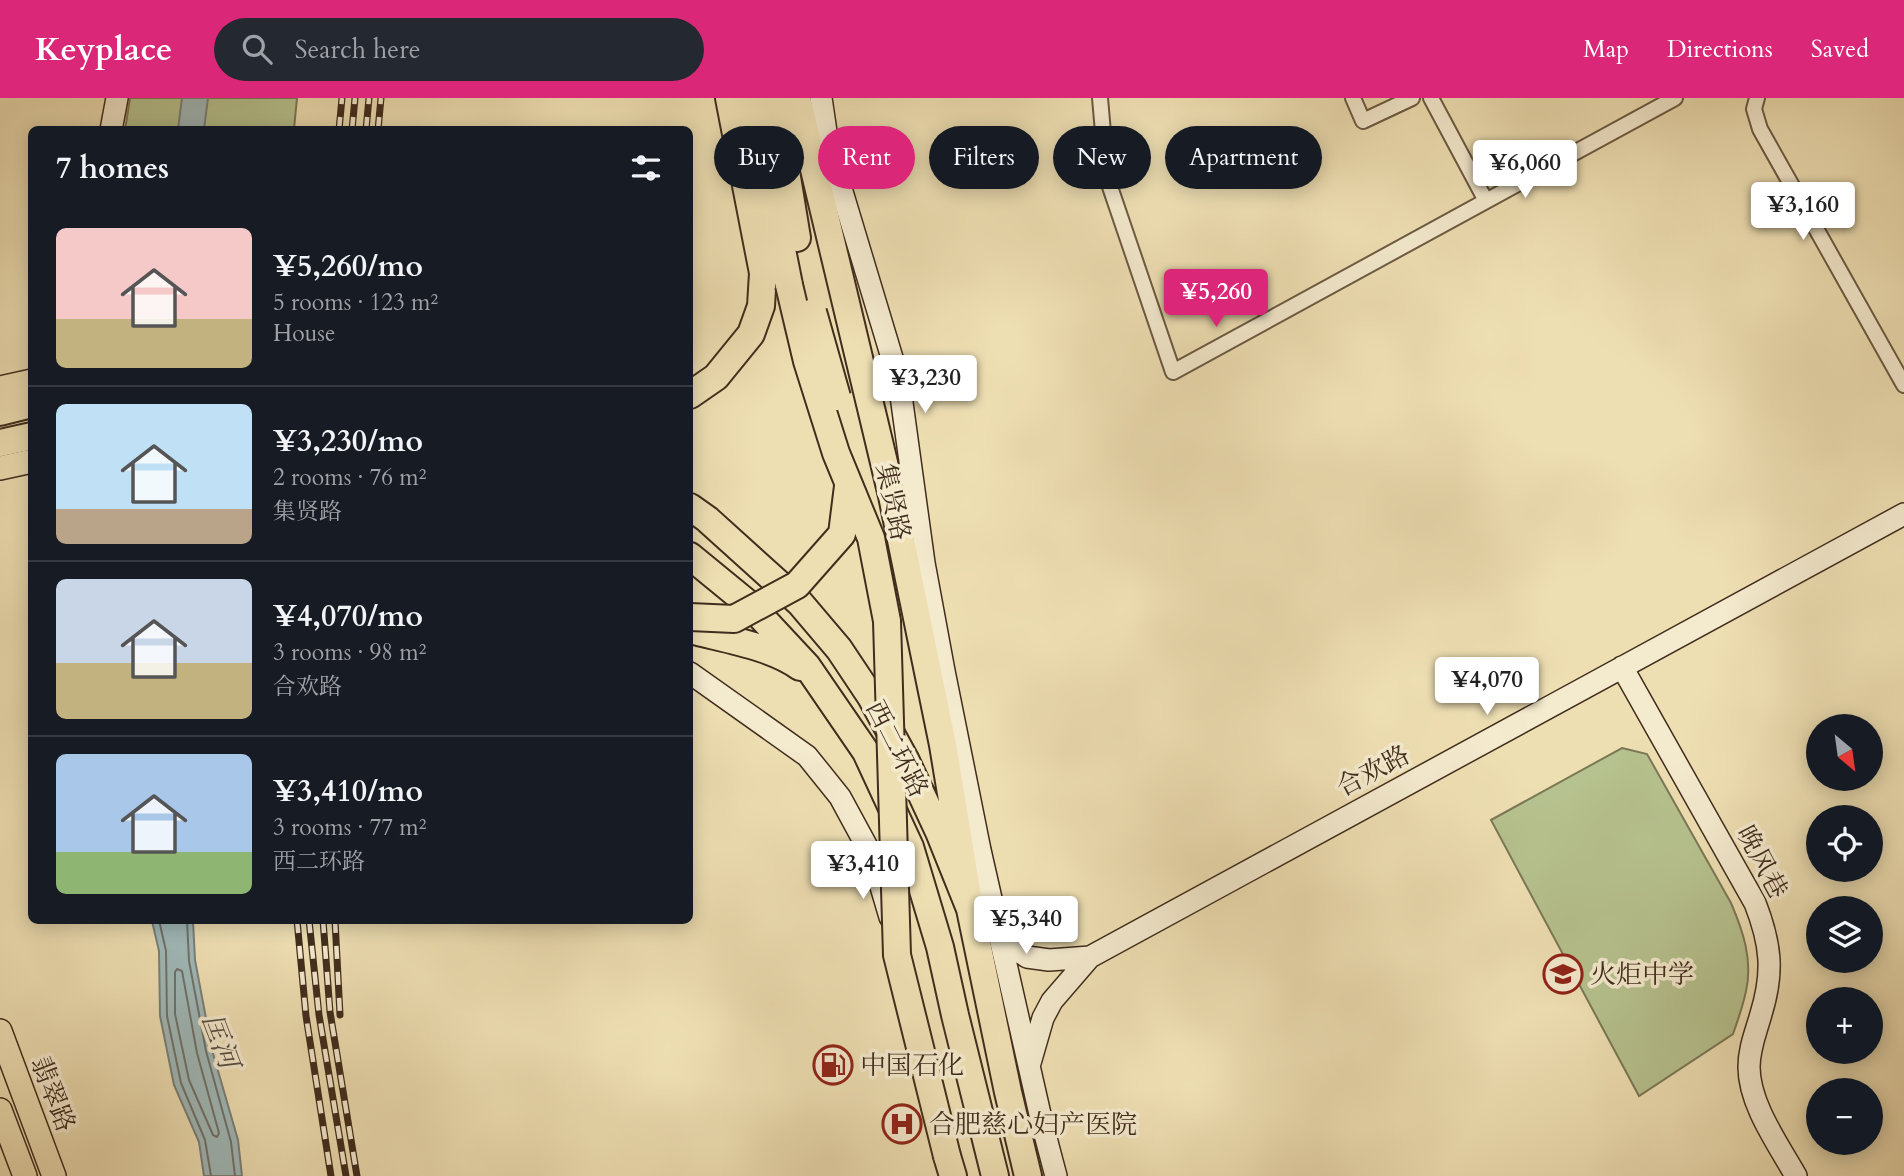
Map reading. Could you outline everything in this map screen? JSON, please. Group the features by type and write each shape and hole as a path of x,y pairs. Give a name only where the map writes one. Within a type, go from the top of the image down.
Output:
{"highway":[{"path":"693,393 716,377 751,334 761,306 763,273 730,98"},
{"path":"693,617 734,619 797,585 842,534 852,452 796,280 752,98"},
{"path":"774,98 807,361 836,453 871,538 887,621 897,955 953,1176"},
{"name":"集贤路","path":"797,98 892,496 943,745 971,909"},
{"path":"0,412 28,405"},
{"path":"0,443 28,437"},
{"name":"西二环路","path":"693,509 800,603 839,649 871,697 906,761 971,909 1028,1176"},
{"name":"西二环路","path":"693,558 751,606 807,666 866,752 910,847 940,947 995,1176"},
{"path":"916,612 960,745"},
{"path":"693,631 762,649 791,660 816,678"}],"main road":[{"path":"0,388 28,381"},
{"path":"0,468 28,462"},
{"name":"翡翠路","path":"0,1031 54,1176"},
{"path":"0,1110 25,1176"}],"street":[{"path":"112,126 117,98"},
{"path":"821,98 828,145 899,381 924,563 1000,938 1030,1064 1038,1110 1056,1176"},
{"path":"1100,98 1107,178 1173,372 1675,98"},
{"path":"1353,98 1363,121 1412,98"},
{"path":"1431,98 1486,201"},
{"path":"1757,98 1754,110 1760,129 1904,385"},
{"name":"合欢路","path":"1090,957 1904,514"},
{"name":"晚风巷","path":"1622,667 1755,903 1764,927 1770,968 1768,991 1752,1043 1749,1068 1752,1093 1796,1176"},
{"path":"693,675 807,755 840,797 872,856 947,1113 960,1176"},
{"path":"1000,938 1027,957 1049,960 1090,957"},
{"path":"1030,1064 1052,1001 1090,957"}],"green space":[{"path":"130,98 297,98 294,126 126,126"},
{"path":"1622,748 1647,754 1731,903 1743,935 1748,968 1745,996 1733,1034 1639,1096 1491,820"}],"water":[{"path":"182,98 208,98 204,126 178,126"},
{"path":"153,924 193,924 195,960 212,1050 238,1140 242,1176 204,1176 199,1142 174,1085 160,1016 159,951"}],"railway":[{"path":"339,126 342,98"},
{"path":"352,126 355,98"},
{"path":"366,126 369,98"},
{"path":"378,126 381,98"},
{"path":"297,924 306,1016 331,1176"},
{"path":"309,924 319,1015 346,1176"},
{"path":"323,924 330,1012 357,1176"},
{"path":"335,924 340,1015"}],"place":[{"name":"火炬中学","path":"1563,974"},
{"name":"中国石化","path":"833,1065"},
{"name":"合肥慈心妇产医院","path":"902,1124"}],"water label":[{"name":"匡河","path":"220,1041"}]}
